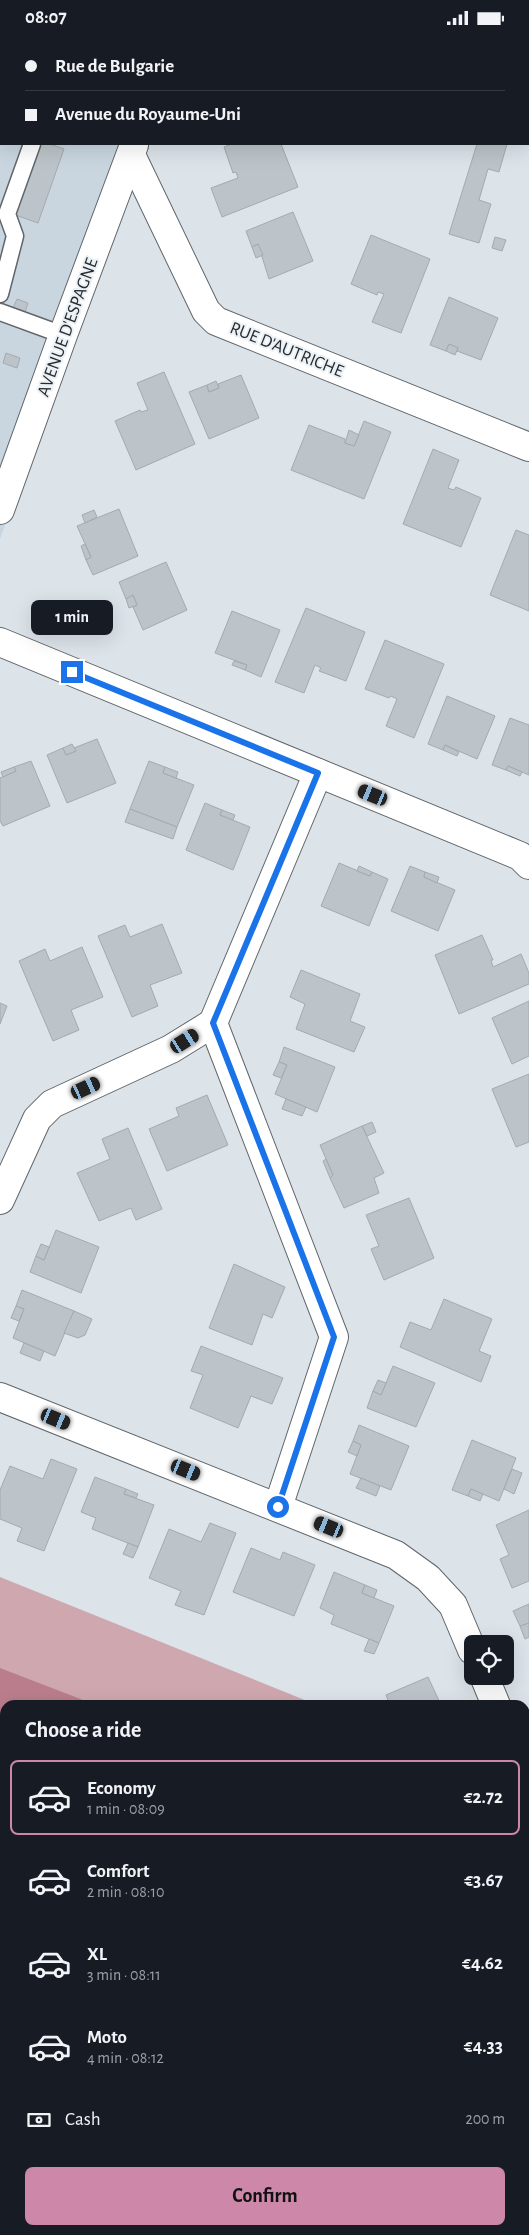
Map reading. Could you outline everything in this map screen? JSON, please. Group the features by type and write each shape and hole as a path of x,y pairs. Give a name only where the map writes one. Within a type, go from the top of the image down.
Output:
{"street":[{"name":"AVENUE D'ESPAGNE","path":"1,504 62,335 133,150"},
{"name":"RUE D'AUTRICHE","path":"133,150 206,311 216,321 529,447"},
{"path":"0,642 520,856 529,865"},
{"path":"0,1200 37,1119 52,1103 171,1049 213,1023 318,773"},
{"path":"213,1023 334,1337 278,1507"},
{"path":"0,1397 396,1555 428,1578 453,1605 466,1635"},
{"path":"488,1685 494,1700"}],"lane":[{"path":"0,294 15,236 7,214 32,145"},
{"path":"0,312 62,335"}],"shaded area":[{"path":"0,145 146,145 0,539"},
{"path":"0,1577 305,1700 0,1700"},
{"path":"0,1668 83,1700 0,1700"}],"building":[{"path":"33,145 53,145 64,149 38,223 7,212"},
{"path":"229,145 281,145 298,187 222,217 211,188 238,178 236,172 233,173 224,147"},
{"path":"477,145 507,145 499,172 488,169 479,200 491,204 479,243 449,234"},
{"path":"293,212 313,261 269,279 258,244 252,247 246,231"},
{"path":"371,235 430,259 401,333 372,322 384,294 378,292 377,295 351,284"},
{"path":"495,237 506,240 502,251 492,248"},
{"path":"258,244 263,255 256,258 252,247"},
{"path":"449,297 498,318 481,360 457,351 458,348 449,344 446,351 430,345"},
{"path":"17,299 28,303 25,312 13,308"},
{"path":"449,344 458,348 455,355 446,351"},
{"path":"6,353 20,358 17,368 3,363"},
{"path":"164,372 195,444 136,470 115,421 140,410 141,412 148,410 137,383"},
{"path":"241,375 259,418 209,439 189,392 207,385 209,392 219,388 218,384"},
{"path":"216,381 219,388 209,392 207,385"},
{"path":"364,421 391,432 364,499 291,470 309,425 345,439 345,443 354,446"},
{"path":"349,430 359,435 354,446 345,443"},
{"path":"433,449 459,460 448,488 454,490 456,487 481,498 461,547 403,524"},
{"path":"119,509 138,556 93,575 86,560 91,557 77,526"},
{"path":"94,510 97,517 85,523 82,515"},
{"path":"516,530 529,535 529,611 490,595"},
{"path":"85,544 91,557 86,560 81,546"},
{"path":"166,562 187,610 143,630 133,607 137,605 133,595 126,599 119,582"},
{"path":"133,595 137,605 129,608 126,599"},
{"path":"306,608 365,632 346,681 319,671 321,668 315,665 304,693 275,682"},
{"path":"232,611 280,630 261,677 245,670 247,665 215,653"},
{"path":"385,640 444,664 414,738 386,726 397,699 365,689"},
{"path":"234,661 247,665 245,670 232,665"},
{"path":"447,696 495,716 477,759 445,745 443,750 428,744"},
{"path":"510,718 529,725 529,775 508,766 506,770 492,765"},
{"path":"97,739 116,783 67,803 47,755 63,748 66,755 76,751 74,748"},
{"path":"72,744 76,751 66,755 63,748"},
{"path":"445,745 459,752 457,756 443,750"},
{"path":"31,761 50,806 3,826 0,821 0,778 16,771 14,767"},
{"path":"149,761 165,767 163,773 194,785 177,827 130,809"},
{"path":"508,766 522,772 520,776 506,770"},
{"path":"14,767 16,771 3,777 1,772"},
{"path":"165,767 178,772 176,778 163,773"},
{"path":"205,803 222,810 220,815 250,827 233,870 186,850"},
{"path":"130,809 177,827 173,839 125,822"},
{"path":"222,810 235,815 233,820 220,815"},
{"path":"339,863 370,876 372,872 388,879 369,926 321,906"},
{"path":"359,866 372,872 370,876 357,871"},
{"path":"410,866 425,872 424,877 455,890 438,931 391,911"},
{"path":"425,872 439,877 437,883 424,877"},
{"path":"162,924 182,973 150,985 158,1006 132,1017 98,936 125,925 130,937"},
{"path":"482,935 493,960 491,960 493,967 521,954 529,973 529,984 459,1014 435,955"},
{"path":"82,947 103,997 71,1010 79,1030 53,1041 19,961 45,949 50,961"},
{"path":"301,970 360,994 350,1021 365,1027 354,1052 296,1029 305,1004 290,997"},
{"path":"529,1001 529,1056 512,1064 492,1018"},
{"path":"0,1003 7,1006 0,1024"},
{"path":"284,1047 335,1067 317,1112 275,1094 287,1065 279,1062"},
{"path":"279,1062 287,1065 281,1078 273,1075"},
{"path":"529,1074 529,1142 516,1147 492,1089"},
{"path":"207,1095 228,1145 167,1171 149,1129 179,1116 176,1108"},
{"path":"286,1099 306,1107 302,1116 282,1109"},
{"path":"372,1122 376,1132 367,1136 362,1126"},
{"path":"362,1126 384,1173 374,1178 379,1193 344,1208 330,1178 333,1175 320,1145"},
{"path":"128,1128 162,1209 136,1220 131,1208 99,1221 77,1173 110,1159 102,1139"},
{"path":"326,1159 333,1175 330,1178 323,1161"},
{"path":"409,1198 434,1258 384,1280 371,1249 379,1246 366,1215"},
{"path":"56,1230 99,1247 81,1293 30,1272 36,1256 44,1260"},
{"path":"41,1244 49,1247 44,1260 36,1256"},
{"path":"234,1264 285,1287 272,1318 263,1314 252,1345 209,1328"},
{"path":"22,1290 74,1311 55,1356 13,1338 24,1309 16,1306"},
{"path":"444,1299 492,1319 479,1351 491,1356 481,1382 400,1347 410,1322 431,1330"},
{"path":"16,1306 24,1309 19,1321 11,1318"},
{"path":"74,1311 92,1319 85,1335 78,1338 64,1333"},
{"path":"24,1343 44,1351 40,1361 20,1353"},
{"path":"201,1346 283,1378 272,1404 251,1396 238,1428 190,1408 203,1375 191,1371"},
{"path":"393,1366 435,1383 416,1427 367,1408 373,1391 381,1395"},
{"path":"378,1380 386,1383 381,1395 373,1391"},
{"path":"359,1425 409,1446 391,1490 350,1474 361,1445 353,1441"},
{"path":"472,1440 516,1458 499,1501 471,1489 468,1496 452,1490"},
{"path":"353,1441 361,1445 357,1456 348,1452"},
{"path":"51,1459 77,1469 44,1551 17,1541 22,1528 0,1519 0,1490 10,1466 43,1479"},
{"path":"512,1469 522,1473 514,1494 504,1489"},
{"path":"95,1477 126,1489 124,1494 154,1505 138,1547 92,1529 96,1518 81,1512"},
{"path":"361,1478 380,1486 376,1496 356,1488"},
{"path":"126,1489 138,1494 136,1498 124,1494"},
{"path":"471,1489 483,1494 480,1501 468,1496"},
{"path":"529,1510 529,1581 512,1588 500,1559 509,1555 496,1525"},
{"path":"210,1523 236,1533 204,1615 175,1605 181,1591 149,1578 169,1529 201,1542"},
{"path":"128,1543 138,1547 133,1558 123,1554"},
{"path":"251,1548 280,1560 283,1552 315,1565 294,1616 233,1592"},
{"path":"334,1572 365,1585 362,1593 394,1606 379,1643 331,1624 334,1615 320,1608"},
{"path":"365,1585 377,1590 374,1598 362,1593"},
{"path":"529,1604 529,1624 520,1626 513,1611"},
{"path":"529,1623 529,1637 525,1639 520,1626"},
{"path":"369,1639 379,1643 374,1654 364,1651"},
{"path":"428,1677 439,1700 388,1700 386,1695"}],"route":[{"path":"72,672 318,773 213,1023 334,1337 278,1507"}]}
